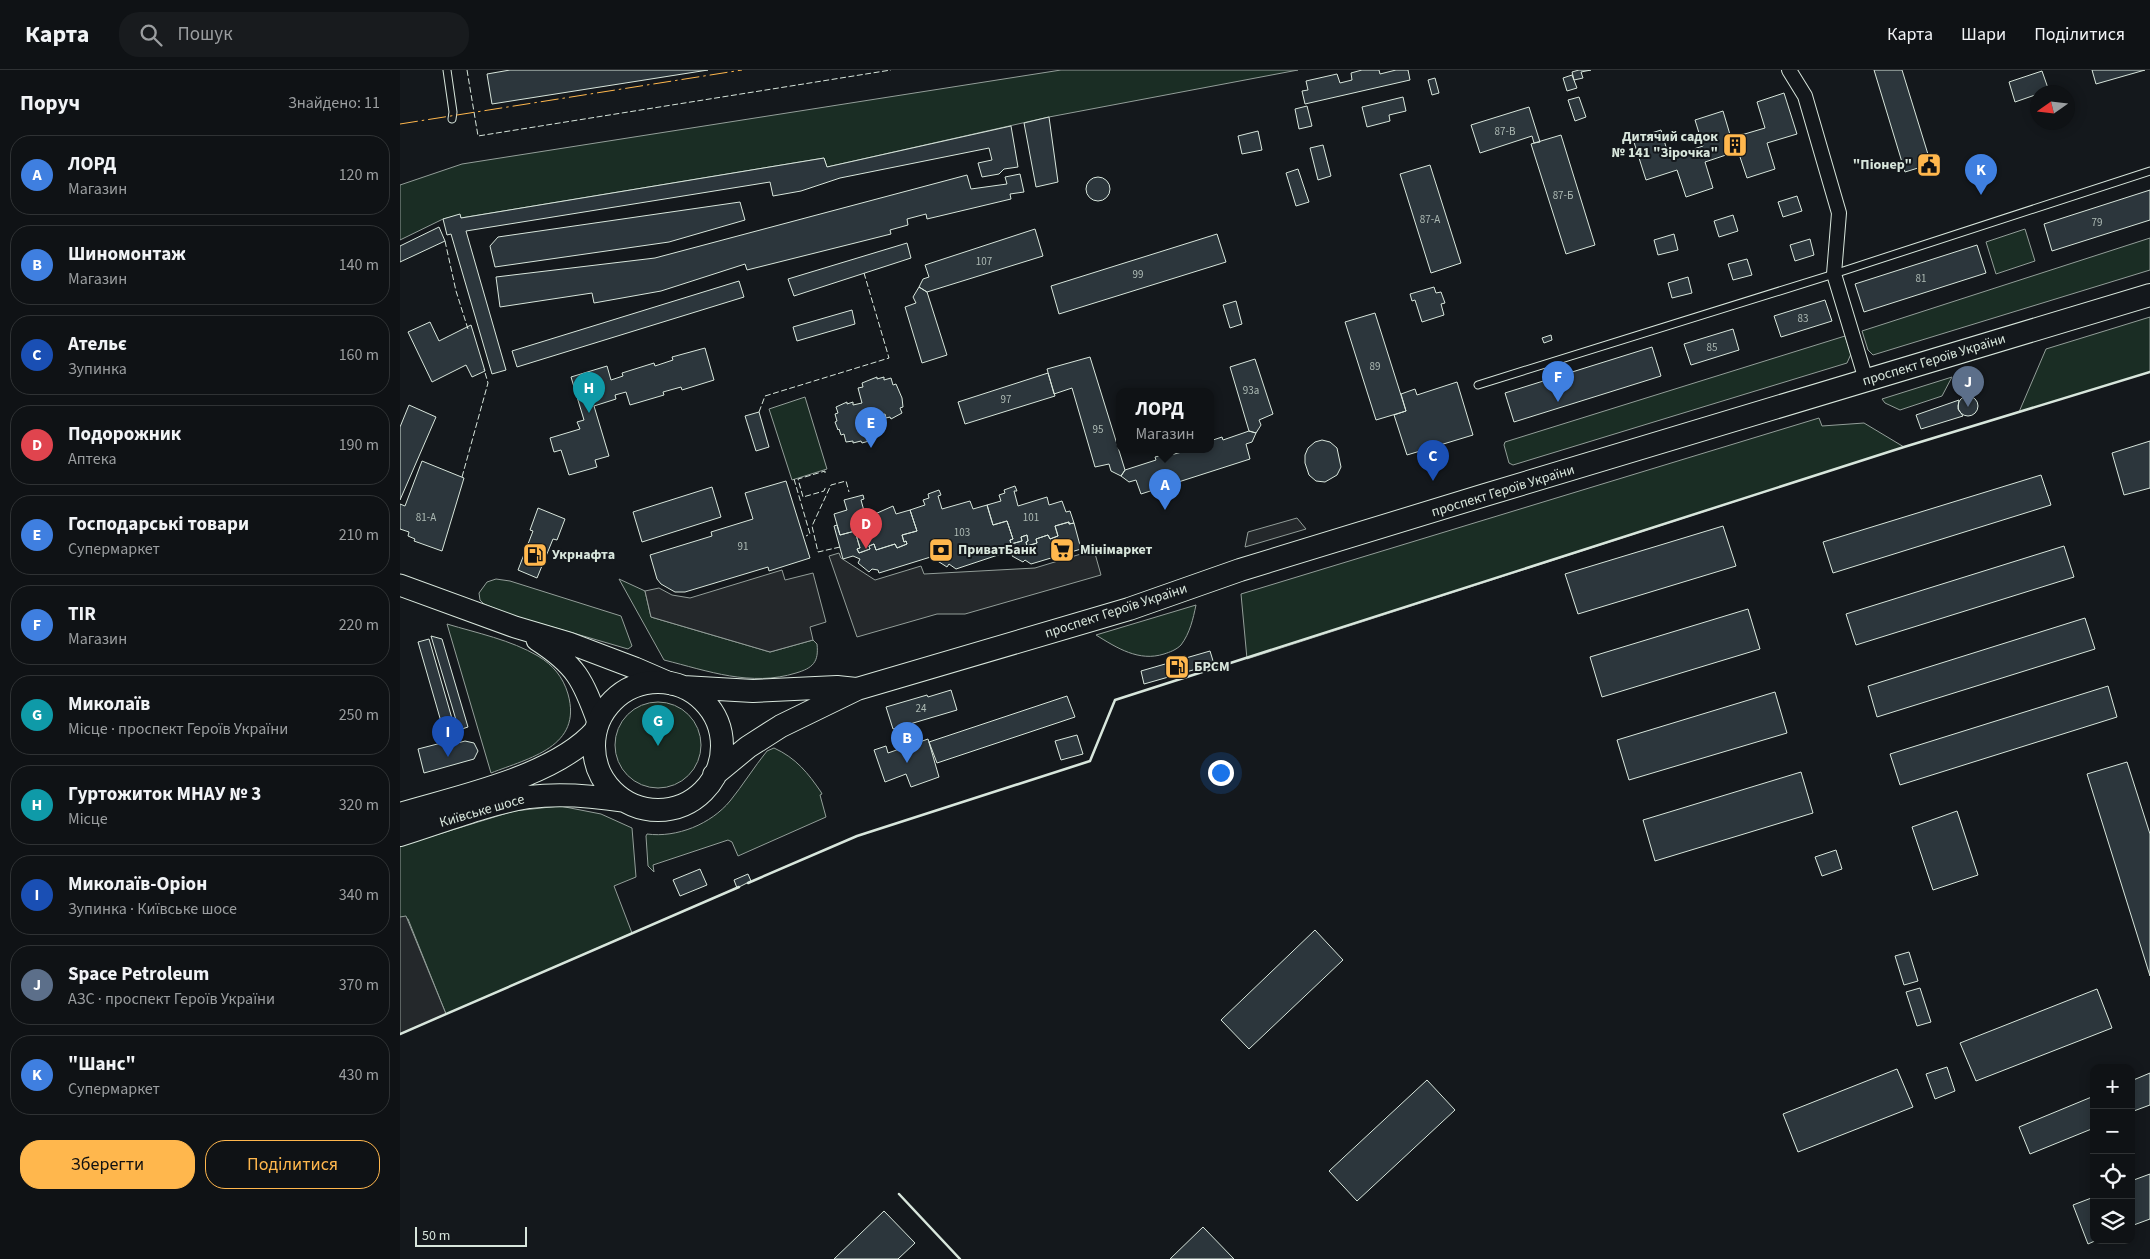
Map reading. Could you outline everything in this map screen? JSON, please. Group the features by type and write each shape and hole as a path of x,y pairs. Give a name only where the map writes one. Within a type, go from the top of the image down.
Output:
{"highway":[{"name":"проспект Героїв України","path":"714,775 748,747 781,726 857,689 1129,609 1249,567 2150,295"},
{"path":"646,683 676,685 694,694 714,716 720,730 722,746 720,761 707,786 697,796 674,808 647,809 625,801 609,788 598,769 594,748 597,726 612,701 634,687 646,683"},
{"name":"проспект Героїв України","path":"676,685 753,691 837,687 857,689"},
{"name":"Київське шосе","path":"400,814 483,789 538,769 587,740 597,726"},
{"name":"Київське шосе","path":"400,835 496,805 530,797 571,795 625,801"}],"main road":[{"path":"400,585 515,627 568,643 676,685"},
{"path":"515,627 552,650 576,673 586,688 597,726"}],"street":[{"path":"1789,70 1804,96 1839,213 1834,274 1866,380"}],"lane":[{"path":"447,70 453,112 452,119"},
{"path":"1478,385 1834,274 2150,172"}],"green space":[{"path":"1061,70 1298,70 1049,117 827,167 824,158 461,218 460,215 443,219 400,240 400,185 462,164"},
{"path":"2025,229 2035,261 1996,274 1986,242"},
{"path":"2150,238 2150,270 1873,355 1868,350 1862,331"},
{"path":"2150,317 2150,372 2019,412 2046,349"},
{"path":"1845,336 1851,354 1847,363 1513,465 1509,463 1504,445 1505,442"},
{"path":"1952,377 1942,396 1900,410 1885,403 1882,399"},
{"path":"805,397 827,469 792,480 769,409"},
{"path":"1819,418 1822,426 1864,423 1904,447 1247,659 1241,594"},
{"path":"496,579 510,581 621,616 632,646 628,649 511,615 484,604 480,600 479,593 487,582"},
{"path":"619,579 645,591 651,617 770,652 813,640 817,644 816,660 807,669 796,673 779,677 746,678 713,673 664,660"},
{"path":"1196,605 1187,636 1181,645 1171,652 1155,656 1137,655 1120,649 1096,635"},
{"path":"447,624 494,637 528,650 553,667 566,688 571,712 568,727 549,748 521,762 491,773"},
{"path":"658,702 674,705 682,709 694,721 698,729 701,745 698,761 694,769 682,781 674,785 658,788 642,785 634,781 622,769 618,761 615,745 618,729 622,721 634,709 642,705"},
{"path":"774,748 795,761 811,779 822,794 820,795 826,817 738,856 732,842 728,840 653,865 654,872 648,866 647,834 670,834 693,828 703,823 730,801 767,751"},
{"path":"560,806 601,814 632,828 636,877 614,886 632,933 446,1014 408,919 400,917 400,846 514,811"}],"shaded area":[{"path":"1297,518 1306,529 1245,547 1248,532"},
{"path":"1094,550 1101,575 965,614 937,614 857,637 829,556 839,553 841,558 875,580 921,566 924,574 1035,568"},
{"path":"782,570 785,580 813,573 826,622 810,627 813,640 770,652 651,617 645,591 659,588 672,595 690,598"},
{"path":"406,916 446,1014 400,1034 400,917"}],"building":[{"path":"510,70 708,70 492,104 487,74"},
{"path":"1362,70 1379,70 1380,74 1396,70 1408,70 1410,80 1305,104 1302,91 1308,90 1306,81 1337,74 1340,83 1352,80 1351,73"},
{"path":"1591,70 1581,72 1583,78 1574,80 1572,72"},
{"path":"1874,70 1902,70 1931,164 1905,172"},
{"path":"2092,70 2145,70 2096,84"},
{"path":"2042,71 2047,85 2030,85 2030,97 2015,102 2009,82"},
{"path":"1572,75 1577,88 1567,91 1563,78"},
{"path":"1435,78 1439,93 1432,95 1428,80"},
{"name":"Дитячий садок № 141 \"Зірочка\"","path":"1784,93 1797,134 1767,143 1775,169 1747,178 1738,151 1705,162 1713,188 1686,197 1677,170 1646,180 1633,139 1661,130 1669,157 1703,146 1695,120 1723,111 1731,138 1765,128 1757,102"},
{"path":"1403,97 1406,111 1389,115 1390,121 1367,127 1362,107"},
{"path":"1579,97 1586,117 1575,121 1568,100"},
{"path":"1307,106 1312,126 1299,129 1295,109"},
{"path":"1529,107 1540,142 1534,143 1532,136 1480,153 1471,125"},
{"path":"1049,117 1058,182 1036,187 1024,123"},
{"path":"1011,126 1018,167 1004,169 999,174 982,177 978,163 992,160 989,148 840,178 801,191 773,196 770,182 466,231 506,370 492,374 451,234 447,235 443,219 460,214 461,218 824,158 827,167"},
{"path":"1258,131 1262,150 1242,154 1238,136"},
{"path":"1561,135 1595,245 1566,254 1531,144"},
{"path":"1323,145 1331,176 1318,180 1310,148"},
{"path":"1430,165 1461,263 1431,273 1400,174"},
{"path":"1298,169 1309,202 1296,206 1286,173"},
{"path":"1020,174 1024,192 1010,194 1011,199 927,219 926,214 907,219 908,225 890,230 891,234 747,270 745,264 661,291 594,303 592,293 500,307 496,277 655,258 967,175 971,189 1007,184 1005,177"},
{"path":"1098,177 1103,178 1109,184 1109,194 1103,200 1098,201 1093,200 1087,194 1086,189 1087,184 1093,178"},
{"path":"2150,190 2150,220 2052,251 2044,224"},
{"path":"1797,196 1802,211 1783,217 1778,202"},
{"path":"740,202 745,220 669,242 495,267 490,246 498,237"},
{"path":"1733,215 1738,231 1719,237 1714,221"},
{"path":"439,227 445,241 400,262 400,246"},
{"path":"1035,229 1043,256 927,292 919,287 923,279 929,277 925,265"},
{"path":"1217,234 1226,262 1059,314 1051,286"},
{"path":"1674,234 1678,250 1658,255 1654,240"},
{"path":"1810,239 1814,255 1795,261 1790,245"},
{"path":"907,243 911,258 794,296 788,279"},
{"path":"1977,245 1986,273 1864,312 1855,284"},
{"path":"1747,259 1752,275 1733,280 1728,264"},
{"path":"1688,277 1692,293 1672,298 1668,283"},
{"path":"739,281 744,297 517,367 512,351"},
{"path":"919,287 927,292 947,355 922,363 905,307 916,303 913,297"},
{"path":"1434,287 1436,293 1441,292 1445,303 1441,304 1444,315 1422,322 1415,300 1412,301 1410,294"},
{"path":"1825,300 1832,321 1781,337 1774,316"},
{"path":"1236,301 1242,324 1230,328 1223,305"},
{"path":"852,310 855,324 797,341 793,327"},
{"path":"1375,313 1406,411 1376,420 1345,322"},
{"path":"430,322 439,341 471,325 485,371 472,377 466,365 432,382 408,332"},
{"path":"1733,329 1739,350 1691,365 1684,344"},
{"path":"1551,335 1552,340 1544,343 1542,338"},
{"path":"1652,347 1661,376 1514,422 1505,393"},
{"path":"705,348 714,380 682,390 681,387 663,392 664,395 630,405 626,392 615,395 616,399 594,406 609,456 595,460 597,467 569,475 561,450 554,452 550,438 580,429 577,422 584,420 571,377 607,366 611,380 623,376 622,373 654,363 655,366 673,360 672,357"},
{"path":"1090,357 1116,441 1116,453 1120,453 1125,470 1121,476 1111,471 1109,464 1095,467 1072,388 1054,394 1047,369"},
{"path":"1255,359 1273,414 1259,420 1261,425 1256,433 1249,431 1230,367"},
{"path":"1048,373 1055,396 965,424 958,402"},
{"path":"877,377 877,379 884,377 884,380 891,378 893,385 896,384 902,398 903,407 900,408 902,413 891,419 890,417 886,418 885,414 876,417 880,432 875,434 876,437 869,439 869,441 862,443 861,441 846,442 844,434 841,435 835,422 837,421 835,414 838,413 836,407 847,402 847,404 853,402 853,405 862,403 858,388 863,387 862,383"},
{"path":"1457,382 1473,435 1407,455 1394,415 1406,411 1401,394 1415,389 1417,395"},
{"path":"1964,396 1972,396 1978,402 1978,410 1972,416 1964,416 1958,410 1958,402"},
{"path":"1959,400 1958,409 1963,416 1921,429 1916,415"},
{"path":"409,405 436,417 400,500 400,427"},
{"path":"759,412 769,447 756,451 745,416"},
{"path":"1249,431 1256,433 1252,442 1246,444 1250,459 1141,494 1136,480 1129,482 1121,476 1125,470 1156,460 1155,457 1167,454 1167,456 1178,453 1214,453 1214,440 1222,437 1223,440"},
{"path":"1322,440 1330,442 1337,448 1341,467 1337,475 1325,482 1316,481 1309,475 1305,463 1305,455 1308,448 1315,442"},
{"path":"2150,441 2150,488 2124,495 2112,453"},
{"path":"422,461 464,478 442,551 414,541 415,539 408,536 409,532 400,529 400,504 405,506"},
{"path":"2041,475 2051,505 1833,573 1823,542"},
{"path":"786,481 810,558 769,571 768,567 685,592 675,592 661,584 657,579 650,555 712,536 711,532 753,519 745,493"},
{"path":"1015,486 1017,491 1014,491 1018,506 1047,497 1049,505 1062,501 1066,512 1070,511 1074,523 1069,524 1069,522 1055,526 1058,536 1050,539 1048,535 1036,539 1037,543 1027,546 1027,535 1021,537 1022,541 1011,544 1010,540 1013,539 1007,521 993,525 987,505 1001,501 999,495 1005,493 1004,490"},
{"path":"712,487 721,517 642,542 633,512"},
{"path":"939,490 941,495 938,496 942,509 970,501 973,509 987,505 993,525 1007,521 1013,539 1010,540 1011,544 1022,541 1021,537 1027,535 1027,546 1037,543 1036,539 1048,535 1050,539 1058,536 1055,526 1069,522 1069,524 1074,523 1081,549 1031,564 1012,556 1013,552 1010,551 956,569 949,564 947,567 936,560 937,555 879,573 878,570 872,569 869,572 858,563 860,559 853,556 843,559 834,526 837,525 840,535 855,531 860,548 857,549 859,553 870,549 869,546 874,544 876,550 895,544 897,548 907,544 906,541 904,542 902,535 917,531 910,510 925,505 923,500 929,498 928,494"},
{"path":"863,495 864,499 861,500 866,518 893,506 896,514 910,510 917,531 902,535 904,542 906,541 907,544 897,548 895,544 876,550 874,544 869,546 870,549 859,553 857,549 860,548 855,531 840,535 834,514 847,510 844,500"},
{"name":"Укрнафта","path":"538,508 565,519 557,540 553,539 537,578 518,570 533,531 530,530"},
{"path":"1723,526 1736,566 1578,614 1565,574"},
{"path":"2064,546 2074,577 1856,645 1846,614"},
{"path":"1748,609 1760,649 1602,697 1590,657"},
{"path":"2085,618 2095,649 1877,717 1868,686"},
{"path":"431,636 442,639 468,727 459,730"},
{"path":"429,639 453,722 442,725 418,642"},
{"name":"БРСМ","path":"1210,651 1214,664 1144,684 1141,671"},
{"path":"2108,686 2117,717 1900,785 1890,754"},
{"path":"951,690 957,710 893,729 886,707"},
{"path":"1775,692 1787,733 1629,780 1617,740"},
{"path":"1067,696 1075,717 937,763 929,742"},
{"path":"1077,735 1083,754 1061,760 1055,741"},
{"path":"928,739 939,777 911,787 906,774 885,782 874,750 886,746 888,753"},
{"path":"453,740 454,744 465,741 474,743 478,751 474,759 424,773 418,749"},
{"path":"2127,762 2150,834 2150,976 2087,774"},
{"path":"1801,772 1813,813 1655,861 1643,820"},
{"path":"1957,811 1978,875 1933,890 1912,827"},
{"path":"1836,850 1842,869 1822,876 1815,857"},
{"path":"700,869 707,885 680,896 673,880"},
{"path":"748,874 751,881 737,888 734,880"},
{"path":"1315,930 1343,960 1249,1049 1221,1020"},
{"path":"1909,952 1918,981 1904,985 1895,956"},
{"path":"1920,988 1931,1022 1917,1026 1906,992"},
{"path":"2097,989 2112,1028 1976,1081 1960,1043"},
{"path":"1947,1067 1955,1091 1935,1099 1926,1074"},
{"path":"1897,1069 1913,1107 1798,1152 1783,1114"},
{"path":"2150,1073 2150,1105 2135,1111 2135,1109 2135,1079"},
{"path":"1427,1080 1455,1110 1357,1201 1329,1171"},
{"path":"2090,1098 2090,1130 2030,1154 2019,1127"},
{"path":"2150,1174 2150,1219 2135,1225 2135,1199 2135,1180"},
{"path":"2090,1199 2090,1243 2088,1244 2073,1205"},
{"path":"884,1211 915,1243 898,1259 834,1259"},
{"path":"1203,1227 1234,1259 1170,1259"}],"fence":[{"path":"467,70 478,136 891,70"},
{"path":"445,241 456,291 468,329"},
{"path":"759,412 765,396 889,358 864,273"},
{"path":"462,477 488,383 484,369"},
{"path":"825,473 825,471 798,479 803,497 824,491 826,486"},
{"path":"794,479 810,534 806,536"},
{"path":"840,547 818,552 812,526 831,485 846,481 849,492"}],"wall":[{"path":"748,883 857,836 1090,761 1115,700 1904,447 2150,372"},
{"path":"400,1034 739,887"},
{"path":"899,1194 960,1259"}],"power":[{"path":"400,124 742,70"}],"place":[{"name":"Дитячий садок № 141 \"Зірочка\"","path":"1735,145"},
{"name":"\"Піонер\"","path":"1929,165"},
{"name":"\"Шанс\"","path":"1981,195"},
{"name":"TIR","path":"1558,402"},
{"name":"Space Petroleum","path":"1968,407"},
{"name":"Гуртожиток МНАУ № 3","path":"589,413"},
{"name":"Господарські товари","path":"871,448"},
{"name":"Ательє","path":"1433,481"},
{"name":"ЛОРД","path":"1165,510"},
{"name":"Подорожник","path":"866,549"},
{"name":"ПриватБанк","path":"941,550"},
{"name":"Мінімаркет","path":"1062,550"},
{"name":"Укрнафта","path":"535,555"},
{"name":"БРСМ","path":"1177,667"},
{"name":"Миколаїв","path":"658,746"},
{"name":"Миколаїв-Оріон","path":"448,757"},
{"name":"Шиномонтаж","path":"907,763"}]}
